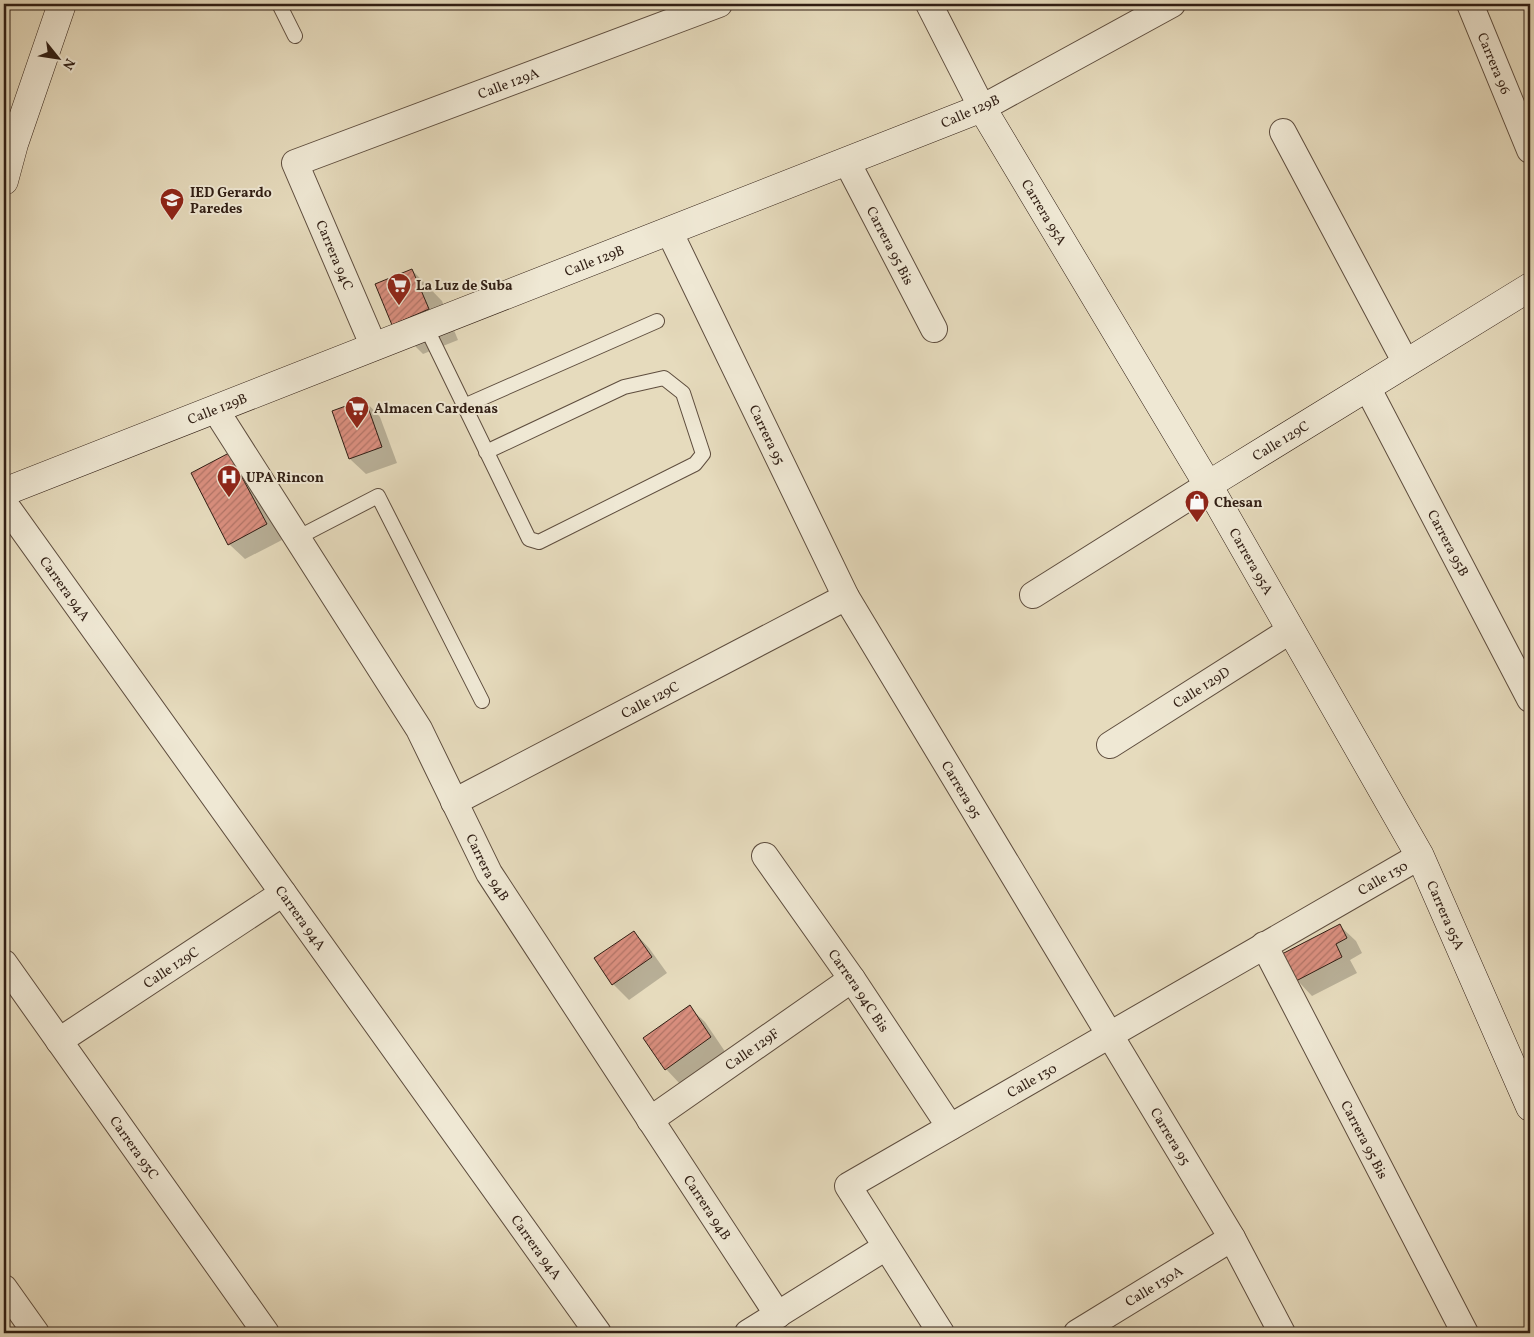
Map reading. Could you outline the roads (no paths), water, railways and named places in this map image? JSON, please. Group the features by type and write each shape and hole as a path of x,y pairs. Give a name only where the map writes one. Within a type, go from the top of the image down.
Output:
{"street":[{"path":"4,181 9,134 62,4"},
{"name":"Calle 129A","path":"296,163 719,4"},
{"name":"Carrera 95A","path":"929,4 982,108 1208,485 1420,856 1530,1107"},
{"name":"Calle 129B","path":"4,492 982,108 1172,4"},
{"name":"Carrera 96","path":"1470,4 1530,150"},
{"path":"1283,132 1406,363"},
{"name":"Carrera 95 Bis","path":"847,162 934,329"},
{"name":"Carrera 94C","path":"296,163 374,347"},
{"name":"Carrera 95","path":"669,231 846,597 1232,1238 1282,1333"},
{"name":"Calle 129C","path":"1033,595 1208,485 1530,288"},
{"name":"Carrera 95B","path":"1367,387 1530,699"},
{"name":"Carrera 94B","path":"215,409 419,730 489,873 778,1315"},
{"name":"Carrera 94A","path":"4,503 598,1333"},
{"name":"Calle 129C","path":"454,802 846,597"},
{"name":"Calle 129D","path":"1110,745 1291,630"},
{"name":"Carrera 94C Bis","path":"765,856 852,979 950,1127"},
{"name":"Calle 130","path":"886,1247 848,1186 1420,856"},
{"name":"Calle 129C","path":"59,1041 283,893"},
{"name":"Carrera 95 Bis","path":"1264,945 1465,1333"},
{"name":"Carrera 93C","path":"4,963 266,1333"},
{"name":"Calle 129F","path":"650,1120 852,979"},
{"name":"Calle 130A","path":"1077,1333 1232,1238"},
{"path":"748,1333 886,1247 941,1333"},
{"path":"4,1288 36,1333"}],"lane":[{"path":"279,4 294,36"},
{"path":"464,406 657,321"},
{"path":"426,327 486,452 529,539 539,542 695,464 703,454 683,393 664,378 624,387 486,452"},
{"path":"297,538 378,496 482,701"}],"place":[{"name":"IED Gerardo Paredes","path":"172,221"},
{"name":"La Luz de Suba","path":"399,306"},
{"name":"Almacen Cardenas","path":"357,429"},
{"name":"UPA Rincon","path":"229,498"},
{"name":"Chesan","path":"1197,523"}]}
